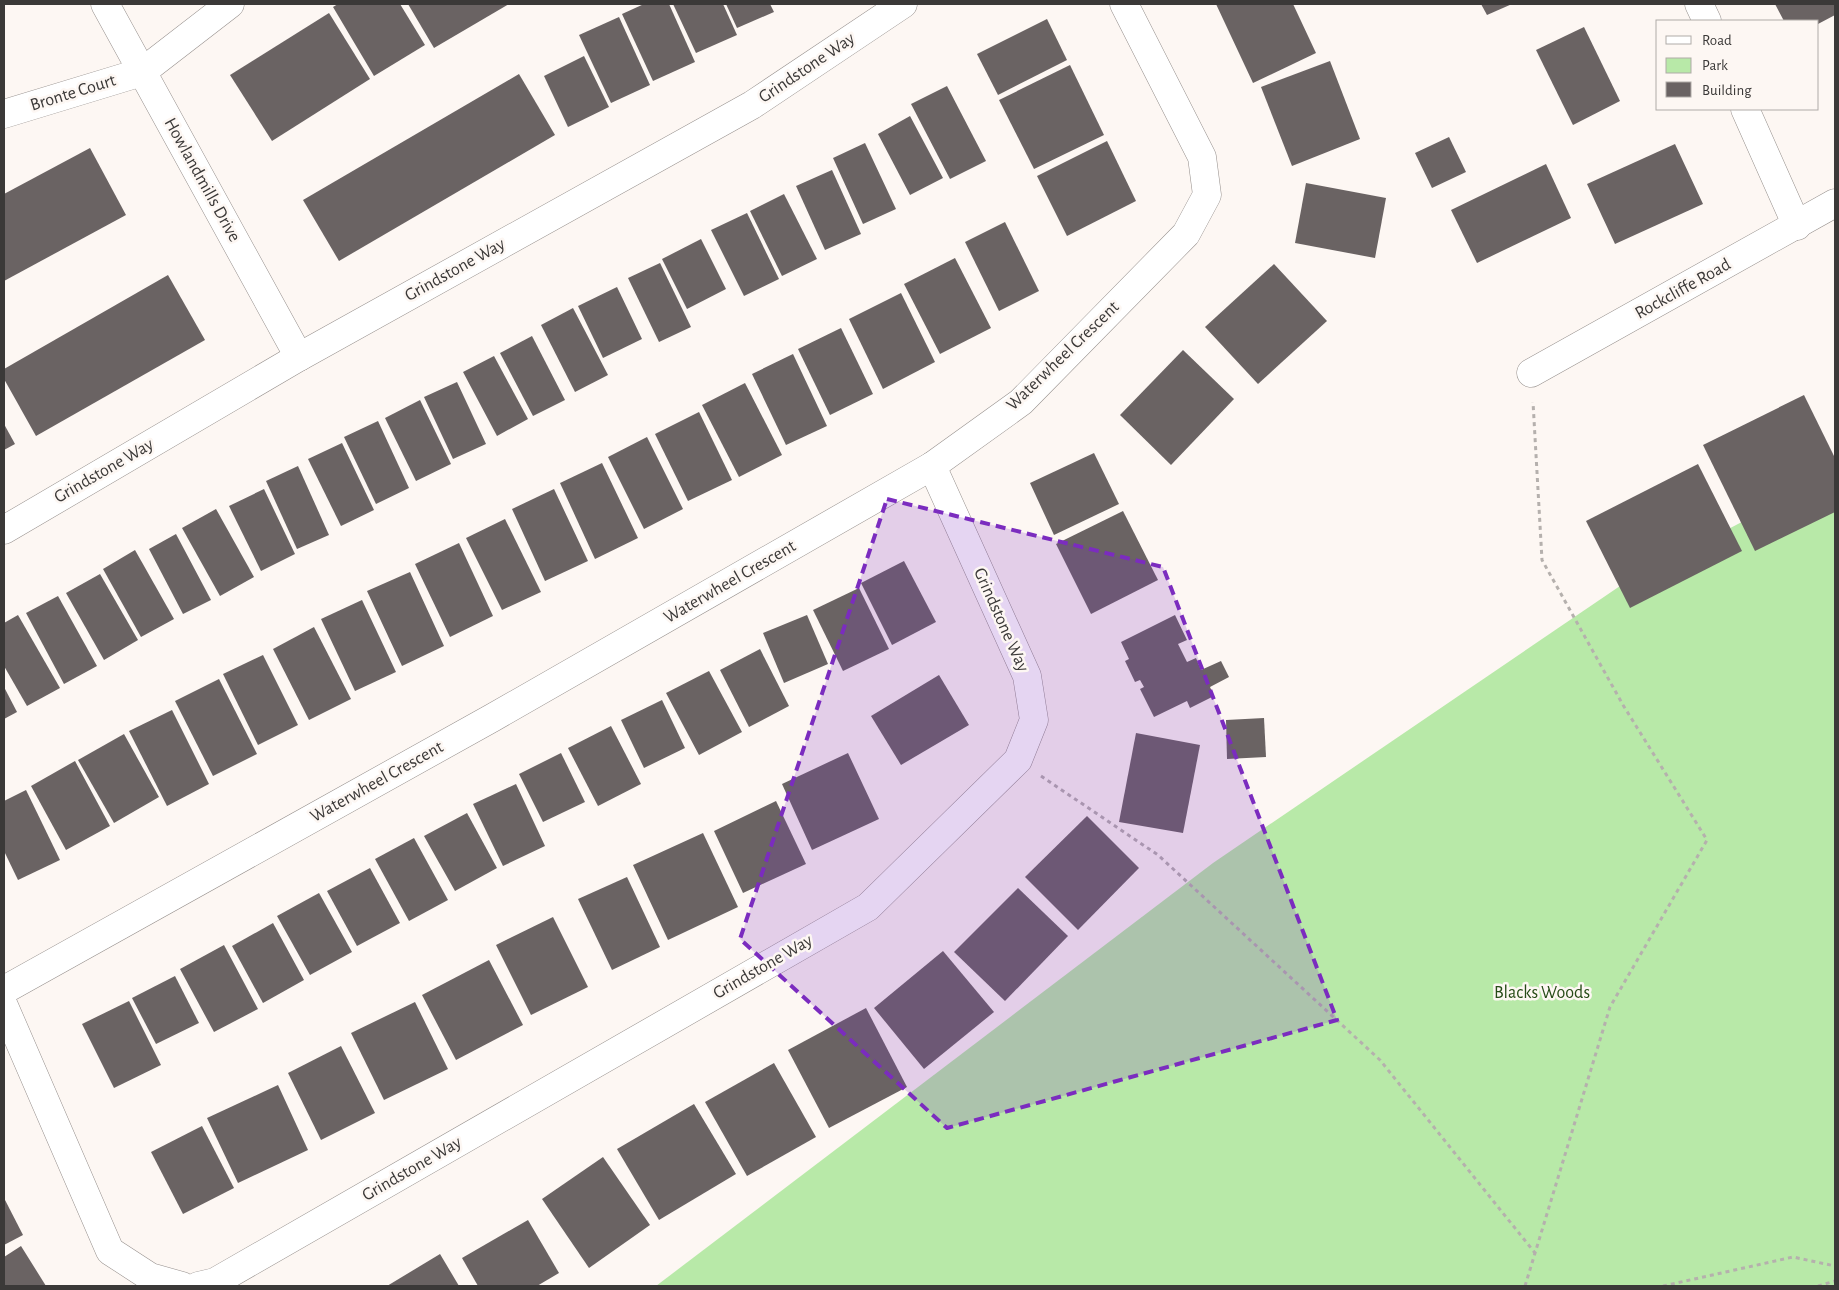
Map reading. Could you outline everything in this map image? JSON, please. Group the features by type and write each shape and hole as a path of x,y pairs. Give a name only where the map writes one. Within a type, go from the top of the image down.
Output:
{"street":[{"name":"Howlandmills Drive","path":"105,4 299,357"},
{"path":"142,72 230,4"},
{"name":"Grindstone Way","path":"4,530 299,357 752,105 903,4"},
{"name":"Waterwheel Crescent","path":"4,990 492,718 932,466 1021,402 1186,234 1207,195 1202,157 1184,118 1124,4"},
{"path":"1699,4 1706,20"},
{"name":"Bronte Court","path":"4,114 142,72"},
{"path":"1746,110 1797,226"},
{"name":"Rockcliffe Road","path":"1531,373 1835,204"},
{"name":"Grindstone Way","path":"198,1286 215,1282 224,1277 868,907 1018,760 1034,720 1027,676 932,466"},
{"path":"4,1006 110,1251 150,1277 182,1286"}],"path":[{"path":"1524,1286 1610,1007 1707,840 1623,705 1542,560 1531,373"},
{"path":"1018,760 1158,854 1380,1060 1534,1254"},
{"path":"1663,1286 1793,1257 1835,1266"},
{"path":"1818,1286 1835,1281"}],"highlighted area":[{"path":"887,499 1163,567 1337,1020 947,1128 740,939"}],"green space":[{"name":"Blacks Woods","path":"1835,473 1835,1286 656,1286 1213,863 1620,586"}],"building":[{"path":"338,4 400,4 425,45 374,76 333,7"},
{"path":"408,4 509,4 434,48"},
{"path":"644,4 669,4 695,62 653,81 622,14"},
{"path":"673,4 723,4 737,35 696,53"},
{"path":"726,4 770,4 774,12 737,28"},
{"path":"1216,4 1293,4 1316,53 1253,83"},
{"path":"1481,4 1512,4 1487,15"},
{"path":"1775,4 1835,4 1835,15 1819,23 1819,20 1783,20"},
{"path":"329,13 370,79 272,141 230,75"},
{"path":"619,17 650,85 611,103 579,35"},
{"path":"1047,19 1067,60 998,95 977,54"},
{"path":"1584,27 1620,101 1573,125 1536,50"},
{"path":"584,56 609,107 568,127 544,76"},
{"path":"1330,61 1360,139 1292,166 1261,87"},
{"path":"1070,65 1104,135 1034,169 999,100"},
{"path":"519,74 555,135 339,261 303,200"},
{"path":"947,86 986,161 950,179 911,104"},
{"path":"910,116 943,178 910,195 878,134"},
{"path":"1449,137 1466,172 1432,188 1415,153"},
{"path":"1107,141 1136,201 1067,236 1037,176"},
{"path":"865,143 896,209 863,224 833,158"},
{"path":"1675,144 1703,204 1615,244 1587,184"},
{"path":"90,148 126,215 4,281 4,194"},
{"path":"1546,164 1571,218 1477,263 1451,210"},
{"path":"832,170 861,234 825,250 796,186"},
{"path":"1306,183 1386,198 1375,258 1295,243"},
{"path":"784,194 817,259 782,276 750,211"},
{"path":"747,213 779,279 744,296 711,230"},
{"path":"1005,222 1039,291 999,311 965,242"},
{"path":"701,239 726,289 687,309 662,259"},
{"path":"955,258 991,328 940,354 904,284"},
{"path":"660,263 691,327 659,342 628,278"},
{"path":"1274,264 1327,321 1258,384 1205,327"},
{"path":"168,275 205,340 36,436 4,379 4,369"},
{"path":"617,287 642,339 603,358 578,306"},
{"path":"901,293 935,362 883,389 849,319"},
{"path":"573,308 608,375 575,392 541,325"},
{"path":"841,328 873,394 830,415 798,349"},
{"path":"532,336 565,400 533,416 500,353"},
{"path":"1183,350 1234,399 1171,465 1120,415"},
{"path":"793,354 827,426 786,445 752,374"},
{"path":"494,356 528,419 497,436 463,372"},
{"path":"457,382 486,444 453,459 424,397"},
{"path":"745,383 782,455 739,477 702,405"},
{"path":"1804,395 1835,458 1835,512 1755,551 1703,445"},
{"path":"420,400 451,464 416,481 385,418"},
{"path":"699,412 732,480 688,501 655,434"},
{"path":"378,421 409,488 376,504 344,437"},
{"path":"4,424 15,444 4,450"},
{"path":"647,437 683,509 644,529 608,457"},
{"path":"342,443 374,510 341,526 308,459"},
{"path":"1094,453 1119,504 1054,535 1030,483"},
{"path":"602,463 638,538 595,559 560,483"},
{"path":"1698,464 1742,551 1630,608 1586,521"},
{"path":"298,466 329,535 297,549 266,481"},
{"path":"264,489 295,554 261,571 229,506"},
{"path":"554,489 588,561 545,581 512,509"},
{"path":"216,509 254,577 220,596 182,528"},
{"path":"1123,511 1158,580 1091,614 1056,544"},
{"path":"505,519 541,592 502,610 466,538"},
{"path":"176,534 211,600 183,614 149,549"},
{"path":"459,543 493,616 450,637 415,564"},
{"path":"135,550 174,619 141,637 103,569"},
{"path":"904,561 936,622 892,645 861,583"},
{"path":"410,572 444,646 402,666 367,591"},
{"path":"100,574 138,640 104,660 66,593"},
{"path":"859,588 889,649 843,671 813,610"},
{"path":"58,596 97,666 64,684 26,613"},
{"path":"362,600 396,672 355,691 321,619"},
{"path":"18,615 60,688 27,706 4,666 4,623"},
{"path":"807,615 828,664 784,683 763,633"},
{"path":"1175,615 1187,640 1178,644 1187,662 1196,658 1201,670 1221,661 1229,677 1210,687 1214,696 1190,708 1187,701 1154,717 1140,689 1144,687 1140,680 1135,682 1125,661 1129,659 1121,642"},
{"path":"314,627 351,699 309,720 273,649"},
{"path":"760,649 789,706 749,727 720,670"},
{"path":"263,655 298,725 258,745 223,674"},
{"path":"709,671 742,732 699,755 666,693"},
{"path":"939,675 969,725 901,765 871,716"},
{"path":"219,679 257,754 213,776 175,701"},
{"path":"4,687 17,712 4,719"},
{"path":"662,700 685,748 644,768 621,720"},
{"path":"172,710 209,784 167,806 129,731"},
{"path":"1264,718 1266,757 1227,759 1226,720"},
{"path":"611,726 641,784 598,806 568,748"},
{"path":"1136,733 1200,745 1183,833 1119,822"},
{"path":"124,734 159,797 114,823 78,760"},
{"path":"561,753 585,802 543,822 519,774"},
{"path":"848,753 879,819 812,850 782,784"},
{"path":"75,761 110,826 66,850 31,786"},
{"path":"516,784 545,846 503,866 473,804"},
{"path":"26,790 60,860 18,880 4,851 4,801"},
{"path":"776,801 806,864 743,893 714,831"},
{"path":"467,813 497,868 455,891 424,836"},
{"path":"1087,816 1139,868 1078,930 1025,877"},
{"path":"703,833 738,907 668,940 633,865"},
{"path":"414,838 448,900 409,921 375,859"},
{"path":"370,868 400,923 357,946 327,891"},
{"path":"627,877 660,947 612,970 578,899"},
{"path":"1018,888 1068,936 1005,1001 954,952"},
{"path":"319,893 352,952 310,975 277,916"},
{"path":"553,917 588,987 531,1015 496,945"},
{"path":"273,923 304,980 263,1003 232,946"},
{"path":"224,945 258,1009 214,1032 180,969"},
{"path":"943,951 994,1012 924,1069 874,1008"},
{"path":"489,960 523,1025 456,1060 422,995"},
{"path":"175,976 199,1023 156,1044 132,998"},
{"path":"129,1001 161,1065 114,1088 82,1024"},
{"path":"415,1002 448,1069 384,1100 351,1033"},
{"path":"866,1008 907,1087 829,1128 788,1050"},
{"path":"341,1046 375,1113 321,1140 288,1073"},
{"path":"774,1063 816,1137 747,1176 705,1102"},
{"path":"278,1085 308,1150 238,1183 207,1118"},
{"path":"694,1104 736,1174 659,1220 617,1149"},
{"path":"202,1126 234,1188 183,1214 151,1152"},
{"path":"603,1157 650,1225 589,1268 542,1199"},
{"path":"4,1198 23,1235 4,1245"},
{"path":"528,1220 559,1273 537,1286 478,1286 462,1258"},
{"path":"21,1246 46,1286 4,1286 4,1257"},
{"path":"440,1254 459,1286 387,1286"}]}
